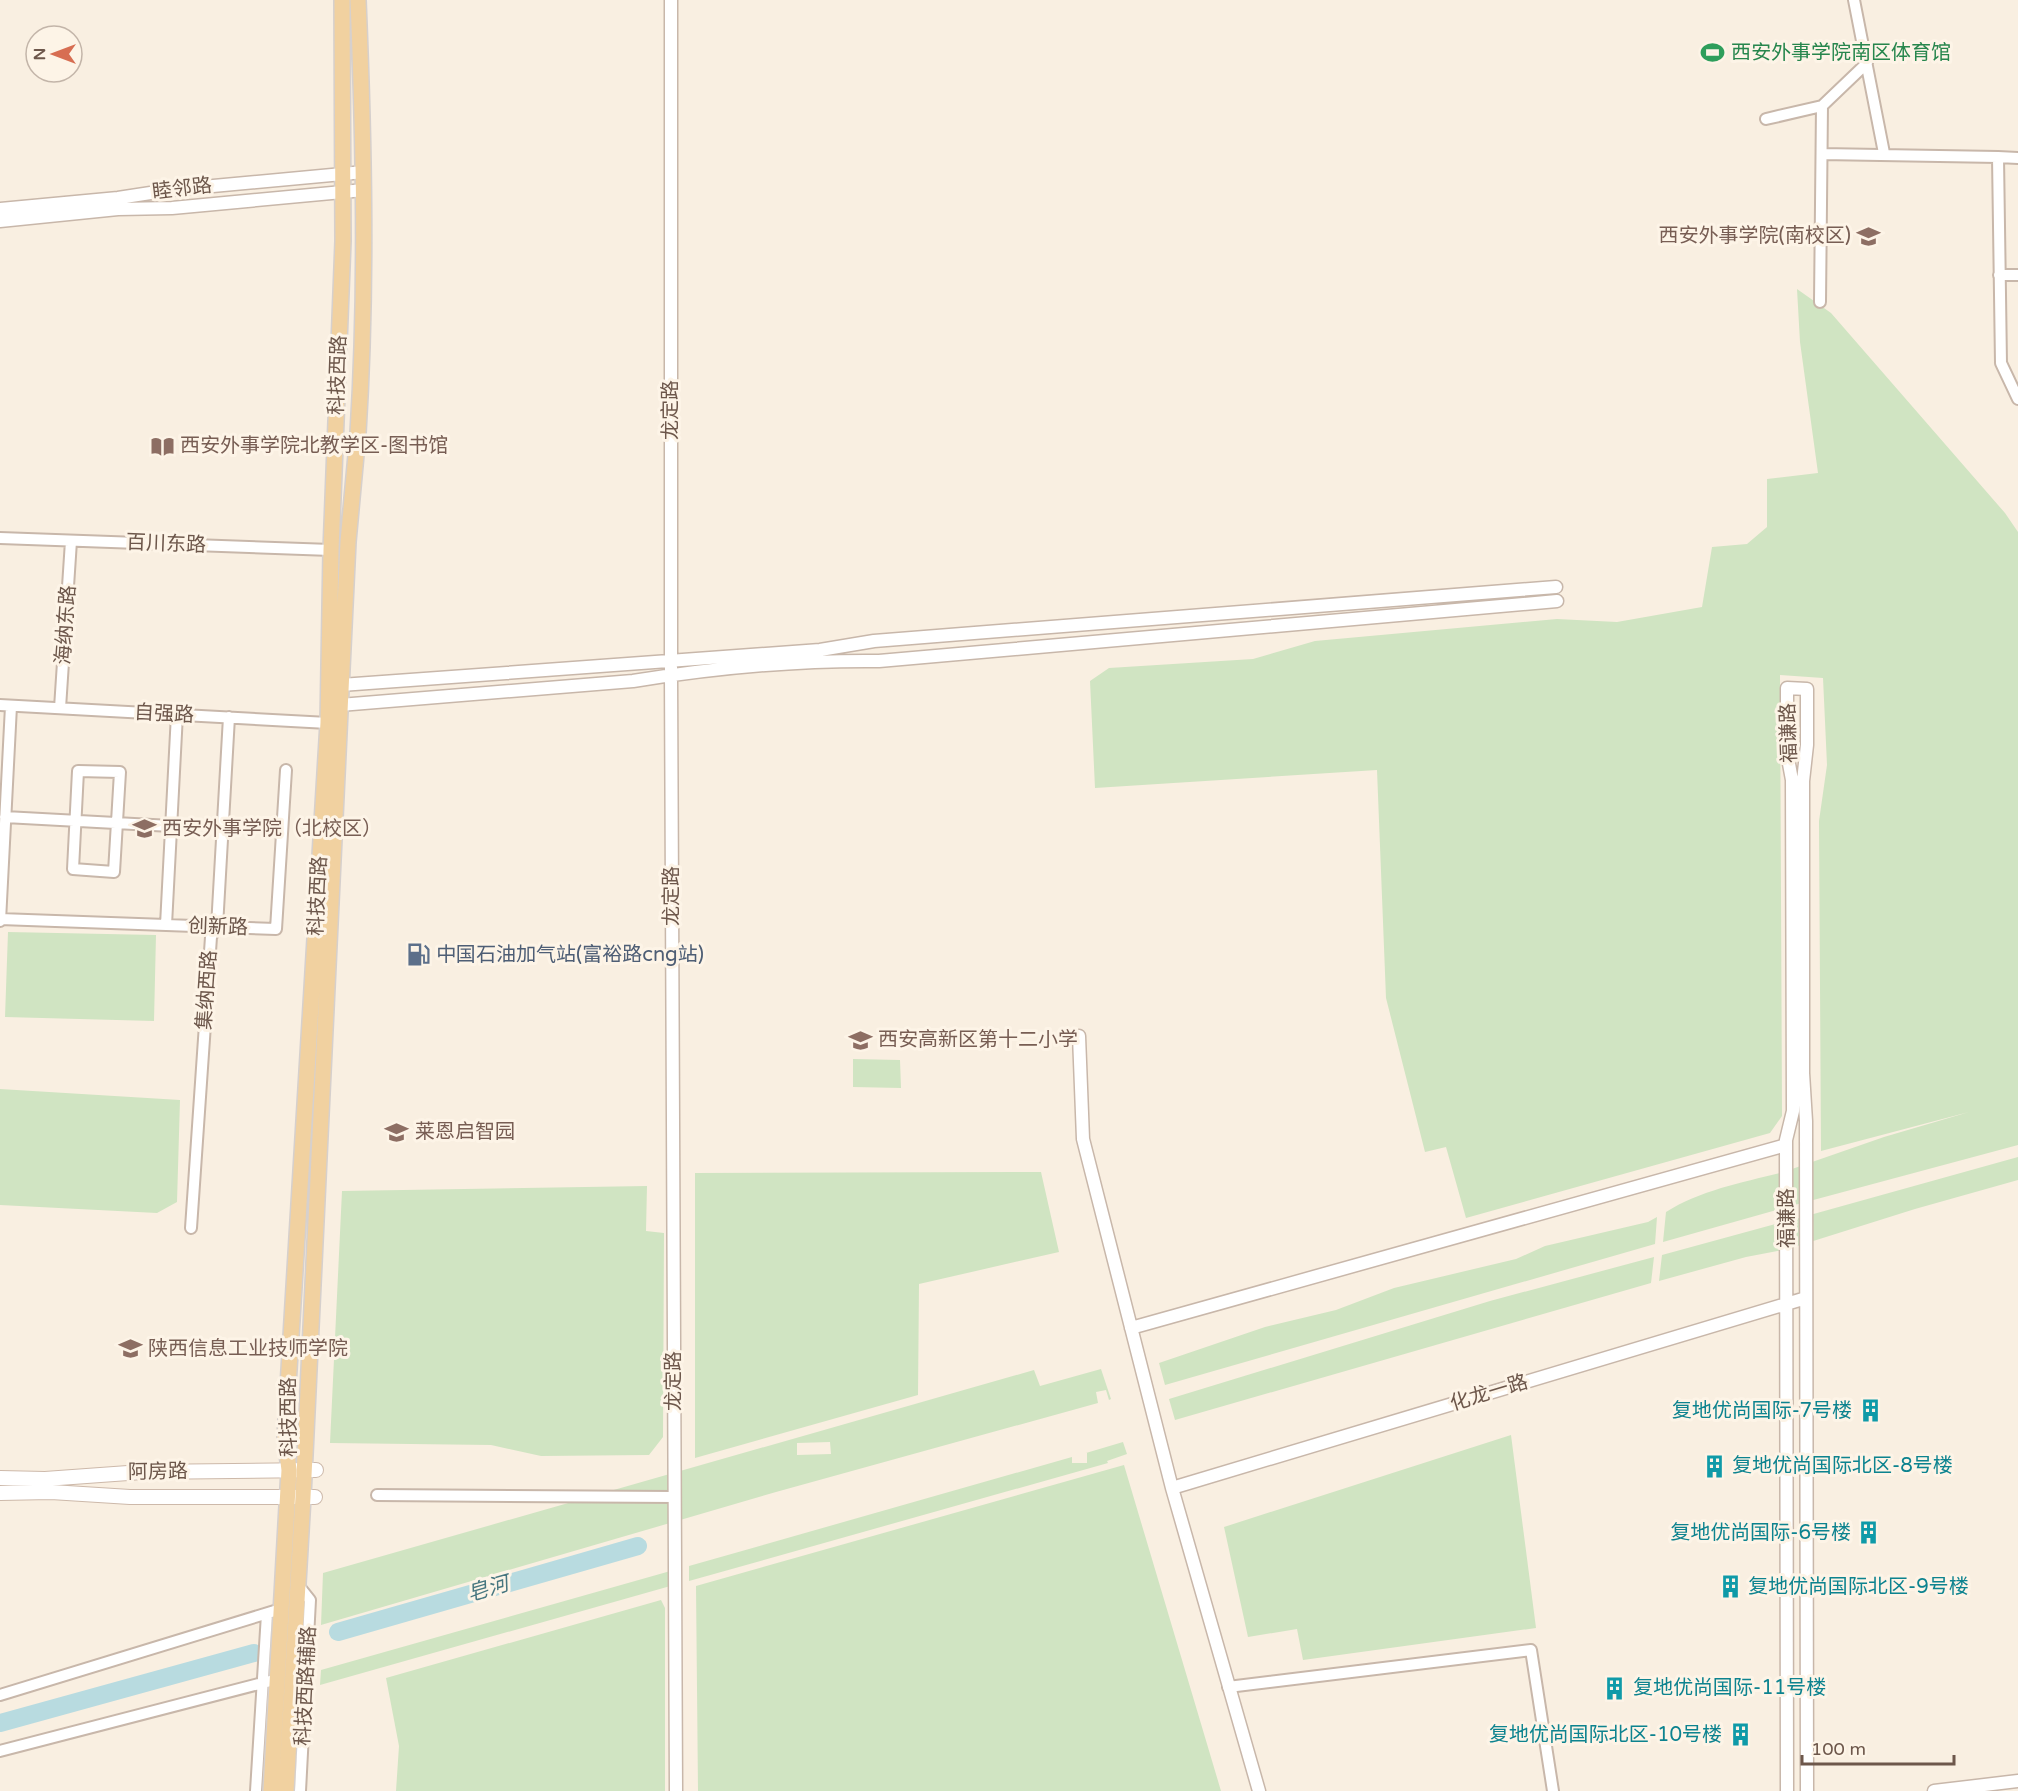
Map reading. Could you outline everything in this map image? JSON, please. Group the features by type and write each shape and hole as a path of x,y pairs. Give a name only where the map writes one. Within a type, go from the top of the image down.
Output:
{"main road":[{"name":"科技西路","path":"303,1470 285,1436 328,723 343,241 342,0"},
{"name":"科技西路","path":"286,1791 348,542 358,433 364,172 358,0"},
{"name":"阿房路","path":"0,1478 45,1479 132,1472 303,1470"},
{"name":"阿房路","path":"0,1493 51,1492 130,1497 302,1497"},
{"name":"科技西路","path":"271,1791 279,1679 274,1611 302,1497"}],"street":[{"name":"龙定路","path":"671,0 671,675 676,1791"},
{"path":"1854,0 1884,153"},
{"path":"1766,119 1822,106 1867,63"},
{"path":"1820,302 1822,106"},
{"path":"1822,154 1884,153 2018,158"},
{"path":"1998,157 2001,363 2018,399"},
{"name":"睦邻路","path":"0,209 364,172"},
{"name":"睦邻路","path":"0,221 118,209 172,208 364,190"},
{"path":"1999,275 2018,275"},
{"name":"百川东路","path":"0,538 332,550"},
{"name":"海纳东路","path":"60,708 71,541"},
{"path":"341,685 820,650 874,640 1556,587"},
{"path":"340,705 633,681 671,675 824,661 879,662 1557,601"},
{"name":"福谦路","path":"1787,1791 1786,1145 1793,1110 1792,780 1787,753 1787,688 1807,689 1807,745 1803,781 1803,1073 1806,1121 1807,1791"},
{"path":"0,920 5,817 6,705"},
{"name":"自强路","path":"6,705 328,723"},
{"path":"166,925 177,714"},
{"name":"集纳西路","path":"191,1228 211,937 217,927 229,717"},
{"name":"创新路","path":"0,920 276,929 286,770"},
{"path":"78,771 120,772 117,823 114,872 72,869 78,771"},
{"path":"5,817 171,826"},
{"path":"1079,1036 1083,1139 1172,1488 1259,1791"},
{"path":"1131,1328 1786,1145"},
{"name":"化龙一路","path":"1172,1488 1806,1298"},
{"path":"377,1495 675,1497"},
{"name":"科技西路辅路","path":"298,1585 310,1600 300,1791"},
{"path":"0,1695 274,1611 262,1683 256,1791"},
{"path":"1228,1688 1531,1650 1552,1791"},
{"path":"0,1751 279,1679"},
{"path":"1934,1791 2018,1781"}],"green space":[{"path":"1797,289 1831,313 2005,513 2018,532 2018,1145 1791,1206 1792,1169 1884,1137 1969,1112 1821,1151 1819,821 1827,765 1823,678 1780,675 1782,1116 1770,1133 1466,1218 1446,1147 1425,1152 1386,998 1377,770 1095,788 1090,681 1109,668 1253,659 1315,641 1557,619 1617,622 1702,607 1712,547 1747,544 1767,527 1767,479 1818,473 1800,342"},
{"path":"8,932 156,935 154,1021 5,1017"},
{"path":"853,1059 900,1060 901,1088 853,1087"},
{"path":"0,1089 180,1100 177,1202 157,1213 0,1205"},
{"path":"2018,1157 2018,1180 1791,1248 1792,1220"},
{"path":"1041,1172 1059,1252 919,1284 918,1395 695,1458 695,1173"},
{"path":"1784,1172 1784,1208 1663,1242 1666,1212 1679,1204 1708,1192"},
{"path":"647,1186 646,1231 664,1233 663,1437 649,1455 541,1456 491,1445 330,1443 342,1191"},
{"path":"1657,1217 1655,1244 1165,1385 1159,1363 1265,1327 1336,1310 1394,1288 1516,1259 1545,1246 1648,1222"},
{"path":"1783,1222 1783,1250 1746,1257 1659,1281 1662,1255"},
{"path":"1654,1257 1651,1283 1175,1420 1169,1399 1490,1301"},
{"path":"1101,1369 1111,1399 1109,1400 1106,1390 1096,1392 1098,1403 776,1492 321,1625 323,1573 1034,1370 1040,1386","holes":["830,1442 831,1454 797,1455 797,1443"]},
{"path":"1511,1435 1536,1628 1303,1660 1297,1629 1248,1637 1224,1527"},
{"path":"1123,1442 1127,1454 1107,1461 1108,1463 689,1581 689,1566 1072,1457 1072,1463 1087,1463 1086,1453"},
{"path":"1124,1465 1221,1791 698,1791 696,1586"},
{"path":"681,1568 681,1583 320,1685 321,1670"},
{"path":"661,1600 665,1608 665,1791 396,1791 399,1746 386,1678"}],"waterway":[{"name":"皂河","path":"338,1632 638,1546"},
{"name":"皂河","path":"0,1723 254,1653"}],"place":[{"name":"西安外事学院南区体育馆","path":"1713,53"},
{"name":"西安外事学院(南校区)","path":"1869,236"},
{"name":"西安外事学院北教学区-图书馆","path":"162,446"},
{"name":"西安外事学院（北校区）","path":"144,829"},
{"name":"中国石油加气站(富裕路cng站)","path":"418,955"},
{"name":"西安高新区第十二小学","path":"860,1040"},
{"name":"莱恩启智园","path":"397,1132"},
{"name":"陕西信息工业技师学院","path":"130,1349"},
{"name":"复地优尚国际-7号楼","path":"1870,1411"},
{"name":"复地优尚国际北区-8号楼","path":"1714,1466"},
{"name":"复地优尚国际-6号楼","path":"1869,1533"},
{"name":"复地优尚国际北区-9号楼","path":"1730,1587"},
{"name":"复地优尚国际-11号楼","path":"1615,1688"},
{"name":"复地优尚国际北区-10号楼","path":"1740,1735"}]}
